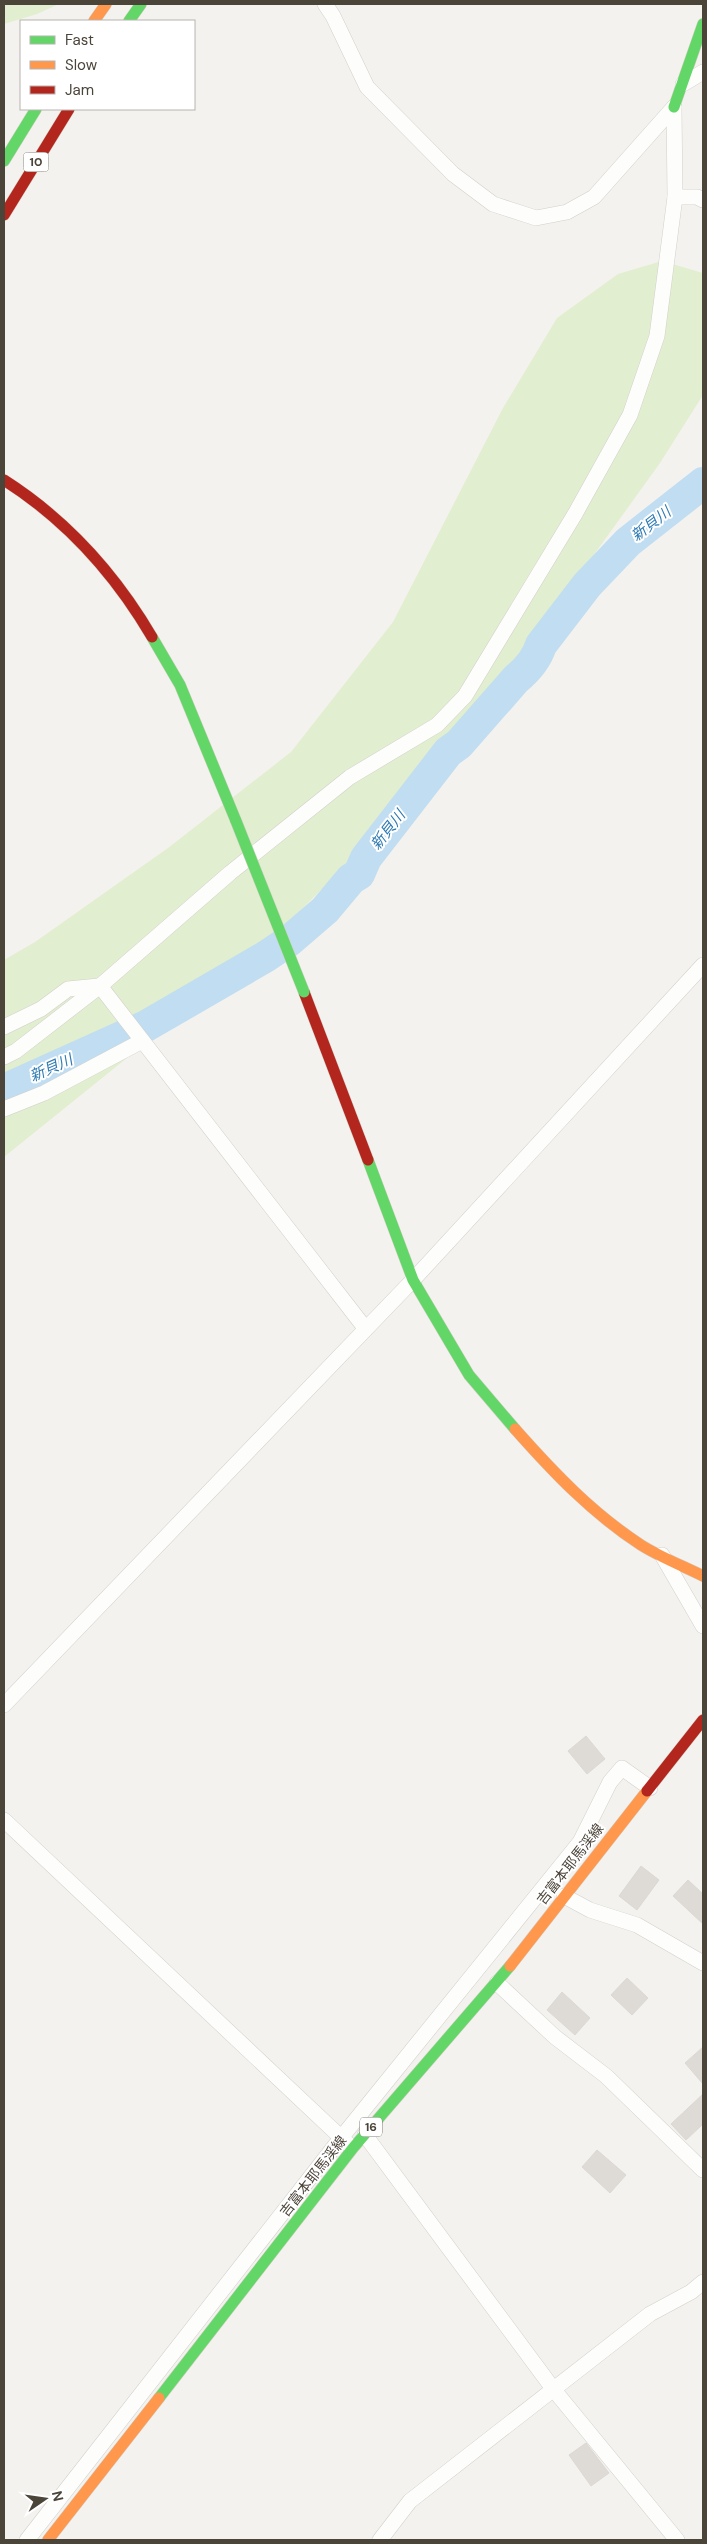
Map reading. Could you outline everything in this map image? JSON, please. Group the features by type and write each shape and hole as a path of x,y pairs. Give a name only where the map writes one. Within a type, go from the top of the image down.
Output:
{"main road":[{"path":"95,20 106,4"},
{"path":"130,20 141,4"},
{"path":"674,107 703,24"},
{"name":"10","path":"4,161 35,110"},
{"name":"10","path":"4,215 68,110"},
{"path":"4,480 21,491 86,546 143,622 180,685 304,992 413,1280 469,1375 560,1480 601,1517 643,1546 703,1576"},
{"name":"吉富本耶馬渓線","path":"48,2540 347,2143 364,2135 497,1984 596,1854 703,1720"}],"street":[{"path":"325,4 333,16 367,87 453,174 493,204 536,218 567,212 594,197 674,107"},
{"path":"683,84 703,72"},
{"path":"4,1057 16,1051 100,986 230,873 350,777 437,725 465,696 575,514 630,415 657,336 675,197 674,107"},
{"path":"675,197 697,197 703,200"},
{"path":"4,1705 413,1280 703,965"},
{"path":"4,1027 41,1009 68,989 100,986"},
{"path":"100,986 365,1328"},
{"path":"4,1109 44,1093 142,1041"},
{"path":"662,1555 703,1626"},
{"path":"27,2540 347,2143 580,1842 610,1782 622,1768 650,1788"},
{"path":"4,1820 347,2143"},
{"path":"580,1842 596,1854"},
{"path":"564,1896 590,1910 637,1925 703,1962"},
{"path":"497,1984 554,2037 606,2076 703,2170"},
{"path":"364,2135 554,2390 677,2540"},
{"path":"380,2540 410,2501 650,2314 691,2292 703,2282"}],"green space":[{"path":"4,4 59,4 37,14 4,24"},
{"path":"662,261 703,273 703,395 660,463 433,778 261,950 4,1157 4,960 35,942 168,848 291,752 393,622 503,408 557,318 618,274"}],"building":[{"path":"586,1736 605,1759 587,1774 568,1751"},
{"path":"641,1866 659,1880 637,1910 619,1896"},
{"path":"688,1880 703,1894 703,1924 673,1896"},
{"path":"627,1978 648,1998 632,2015 611,1995"},
{"path":"562,1992 590,2018 575,2035 547,2010"},
{"path":"703,2047 703,2084 685,2063"},
{"path":"703,2094 703,2124 686,2140 671,2124"},
{"path":"597,2150 626,2175 610,2193 582,2167"},
{"path":"586,2443 609,2473 591,2486 569,2455"}],"waterway":[{"name":"新貝川","path":"4,1090 146,1026 265,957 289,941 325,910 351,879 359,874 366,858 448,752 459,744 531,664 541,645 587,585 628,542 703,483"}],"traffic: fast":[{"path":"130,20 141,4"},
{"path":"674,107 703,24"},
{"path":"4,161 35,110"},
{"path":"152,637 180,685 236,821"},
{"path":"236,821 304,992"},
{"path":"368,1160 413,1280 469,1375 515,1429"},
{"path":"159,2398 353,2148 510,1966"}],"traffic: slow":[{"path":"95,20 106,4"},
{"path":"515,1429 559,1477 606,1520 641,1545 703,1576"},
{"path":"510,1966 647,1791"},
{"path":"48,2540 159,2398"}],"traffic: jam":[{"path":"4,215 68,110"},
{"path":"4,480 48,512 87,550 122,591 152,637"},
{"path":"304,992 368,1160"},
{"path":"647,1791 703,1720"}]}
